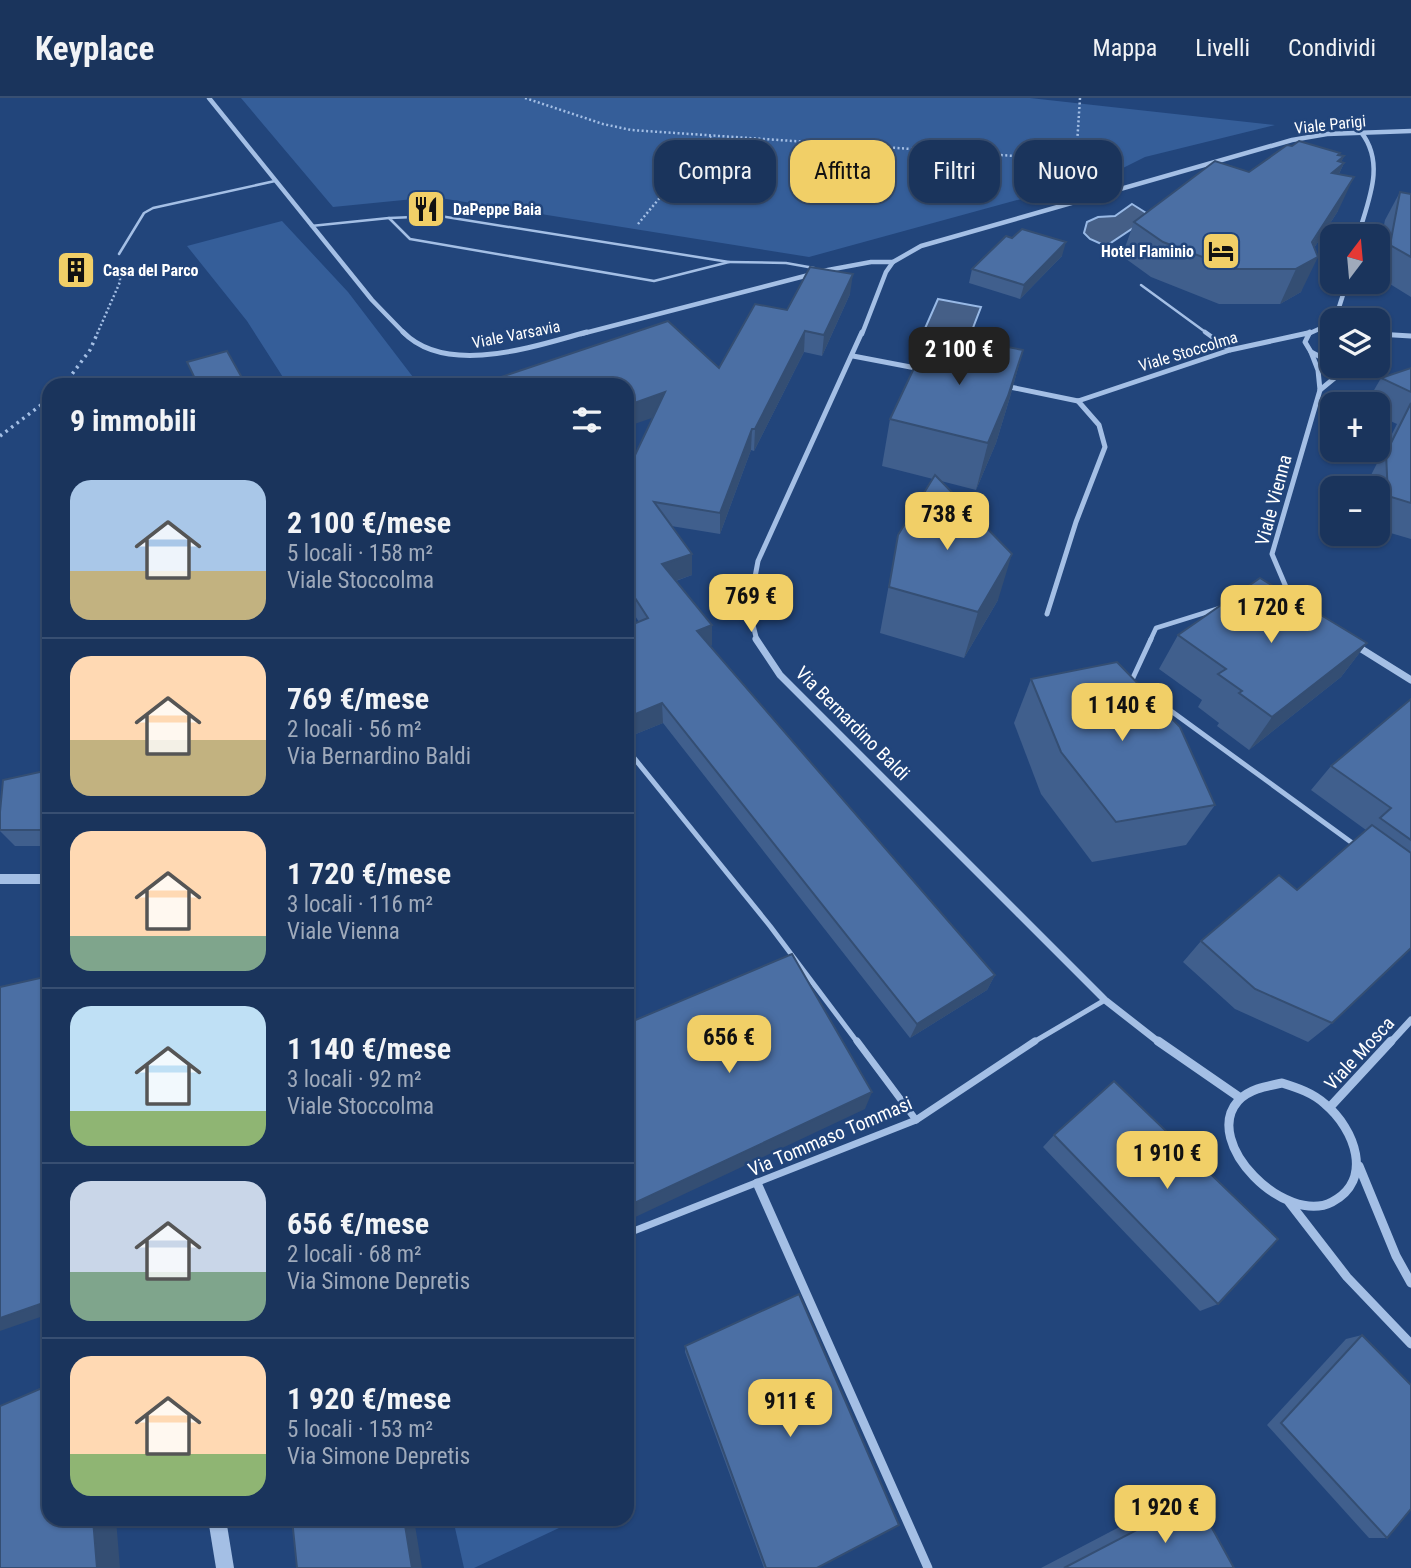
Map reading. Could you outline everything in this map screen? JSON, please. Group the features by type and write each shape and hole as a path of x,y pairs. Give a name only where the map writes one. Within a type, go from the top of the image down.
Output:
{"street":[{"name":"Viale Varsavia","path":"209,98 372,300 411,340 439,353 475,356 525,348 828,270 871,262 894,262"},
{"name":"Viale Parigi","path":"1122,188 1292,140 1360,132 1411,131"},
{"path":"1360,132 1370,141 1376,164 1361,224"},
{"name":"Viale Parigi","path":"894,262 921,246 1069,203"},
{"name":"Via Bernardino Baldi","path":"894,262 886,272 853,356 754,571 748,591 748,619 758,647 780,675 1105,1000 1167,1048 1238,1097"},
{"name":"Viale Stoccolma","path":"999,385 1078,401 1230,350 1320,330"},
{"path":"1308,333 1304,342 1318,370 1320,390"},
{"path":"1390,335 1411,336"},
{"path":"1311,352 1320,357"},
{"path":"853,356 932,372"},
{"path":"1320,390 1335,378"},
{"name":"Viale Vienna","path":"1313,618 1286,587 1272,554 1320,390"},
{"path":"1047,614 1076,522 1105,447 1099,425 1078,401"},
{"path":"1346,639 1411,680"},
{"path":"0,879 42,879"},
{"name":"Viale Mosca","path":"1330,1107 1411,1020"},
{"path":"1411,1283 1396,1256 1359,1166 1351,1133 1330,1107 1306,1090 1282,1083 1258,1085 1238,1097 1228,1122 1236,1155 1258,1184 1289,1202 1347,1277 1411,1343"},
{"path":"1289,1202 1325,1205 1349,1191 1359,1166"},
{"path":"757,1183 928,1568"},
{"path":"218,1526 225,1568"}],"lane":[{"path":"119,254 144,213 153,208 275,181"},
{"path":"312,226 440,216 729,262 786,263 828,270"},
{"path":"389,218 410,239 654,281 729,262"},
{"path":"1141,285 1230,350"},
{"path":"1273,591 1286,587"},
{"path":"1221,607 1156,628 1130,681 1364,852"},
{"path":"634,758 770,926 916,1120"},
{"name":"Via Tommaso Tommasi","path":"634,1231 916,1120 1038,1040 1105,1000"}],"path":[{"path":"525,98 603,124 631,130 1014,156"},
{"path":"1079,140 1080,98"},
{"path":"621,244 711,135"},
{"path":"69,378 90,350 120,282 119,254"},
{"path":"0,436 5,435 42,405"}],"shaded area":[{"path":"241,98 1030,98 1275,125 1145,157 1122,168 1122,140 1014,140 1014,201 809,257 434,197 333,207"},
{"path":"1132,204 1151,216 1106,246 1090,239 1084,233 1087,222 1098,217 1115,216"},
{"path":"282,221 348,292 414,378 284,378 247,321 187,246"},
{"path":"938,299 981,307 964,351 919,342"},
{"path":"455,1526 563,1526 474,1568 464,1568"}],"building":[{"path":"1299,141 1340,153 1338,155 1344,156 1338,161 1344,163 1332,173 1354,177 1324,224 1320,224 1320,230 1312,242 1318,257 1296,269 1234,269 1163,242 1134,222 1215,161 1249,172 1287,145 1292,146"},
{"path":"1400,192 1411,194 1411,257 1390,245"},
{"path":"1022,229 1066,242 1024,285 972,269 1006,236 1012,238"},
{"path":"810,267 853,274 824,335 805,331 755,429 752,429 720,513 654,502 692,554 662,564 712,625 697,631 995,975 917,1024 662,703 634,715 634,624 648,618 634,596 634,457 665,392 634,403 634,378 498,378 668,321 719,368 755,304 787,310"},
{"path":"931,332 1023,350 1008,396 988,443 890,419"},
{"path":"227,351 242,378 195,378 187,362"},
{"path":"1411,368 1411,392 1381,378 1390,378 1390,375"},
{"path":"1411,403 1411,503 1390,497 1390,476 1387,476 1386,462 1390,462 1390,445"},
{"path":"935,475 1012,554 978,612 889,587 898,535"},
{"path":"1260,578 1367,643 1272,717 1218,674 1226,669 1178,635"},
{"path":"1117,662 1180,727 1215,805 1116,822 1061,752 1031,679"},
{"path":"1411,699 1411,840 1380,818 1391,808 1331,766"},
{"path":"42,772 42,830 0,830 3,780"},
{"path":"1372,825 1411,853 1411,948 1332,1023 1255,989 1201,941 1279,875 1297,890"},
{"path":"792,954 872,1092 634,1203 634,1021"},
{"path":"42,978 42,1303 0,1318 0,987"},
{"path":"1114,1081 1278,1239 1218,1304 1054,1135"},
{"path":"799,1294 899,1525 817,1568 766,1568 685,1346"},
{"path":"1362,1335 1411,1385 1411,1509 1387,1538 1281,1423"},
{"path":"42,1388 42,1526 94,1526 97,1568 0,1568 0,1406"},
{"path":"1196,1499 1234,1568 1064,1568"},
{"path":"293,1526 405,1526 412,1568 297,1568"}],"place":[{"name":"DaPeppe Baia","path":"426,209"},
{"name":"Hotel Flaminio","path":"1221,251"},
{"name":"Casa del Parco","path":"76,270"}]}
